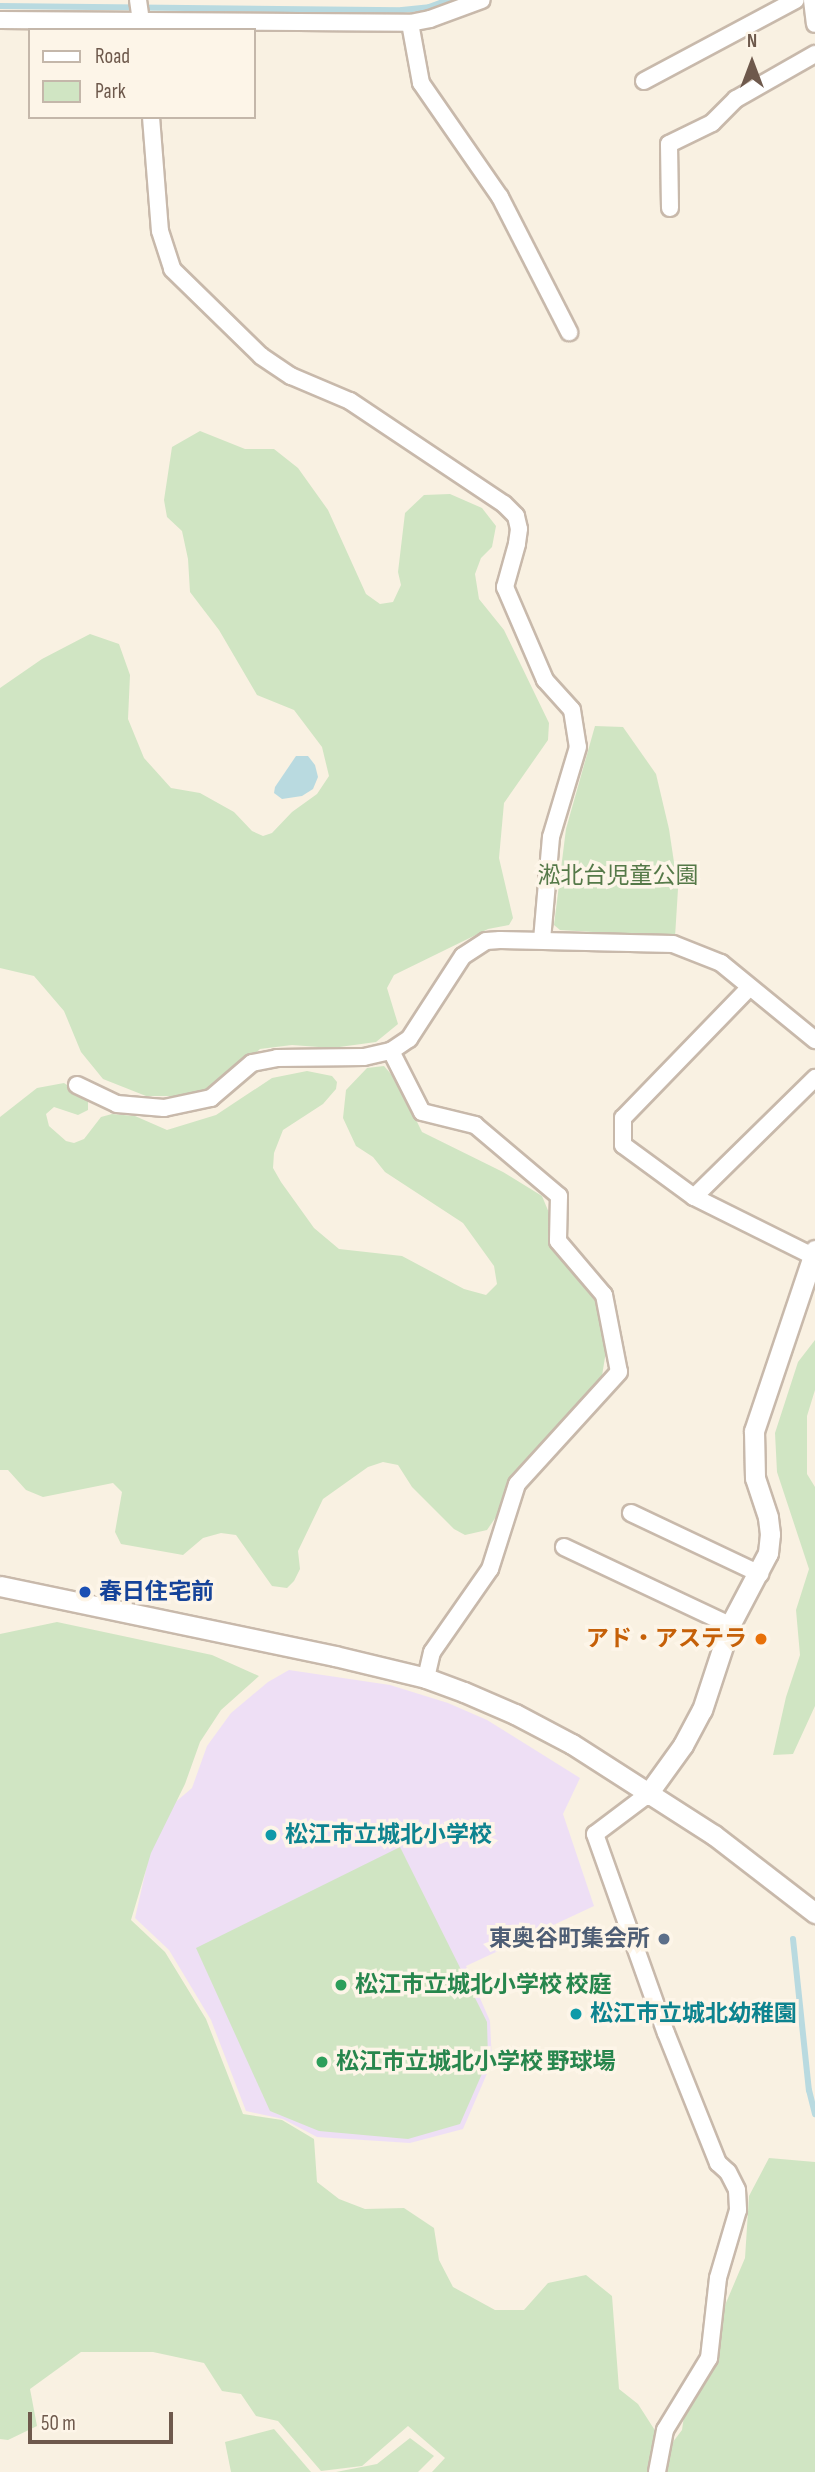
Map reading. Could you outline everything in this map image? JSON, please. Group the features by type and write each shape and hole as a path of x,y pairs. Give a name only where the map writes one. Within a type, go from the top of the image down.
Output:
{"street":[{"path":"138,0 142,26"},
{"path":"0,20 142,26 410,23 430,19 482,0"},
{"path":"645,82 796,0"},
{"path":"812,0 815,24"},
{"path":"410,23 421,83 500,197 569,332"},
{"path":"670,208 669,144 712,123 736,99 815,54"},
{"path":"151,119 160,231 173,269 261,356 290,376 350,401 504,504 516,516 519,529 517,544 505,587 545,680 572,710 578,747 551,837 542,939"},
{"path":"77,1085 117,1104 164,1108 211,1098 252,1063 277,1058 364,1057 391,1051 409,1039 463,956 474,947 500,940 673,944 721,963 815,1040"},
{"path":"657,2472 665,2430 709,2358 718,2278 738,2210 737,2190 728,2172 718,2163 666,2034 595,1834 647,1795 683,1745 702,1710 730,1625 760,1574 768,1553 768,1517 755,1478 754,1432 813,1252 694,1197 623,1145 623,1118 749,988"},
{"path":"391,1051 422,1112 475,1125 559,1196 558,1241 604,1296 618,1371 517,1484 490,1569 432,1652 426,1678"},
{"path":"694,1197 815,1078"},
{"path":"631,1513 760,1574"},
{"path":"564,1547 730,1625"},
{"path":"0,1586 225,1632 426,1678 515,1714 572,1744 647,1795 714,1835 815,1913"}],"shaded area":[{"name":"松江市立城北小学校","path":"289,1670 390,1685 448,1703 487,1720 580,1778 563,1814 594,1906 466,1966 490,2021 492,2062 463,2129 410,2143 317,2137 283,2119 246,2111 211,2020 169,1950 135,1918 158,1817 192,1788 207,1746 231,1713 268,1682"}],"green space":[{"path":"200,431 245,449 274,449 298,468 328,510 366,594 380,604 393,602 401,585 398,572 405,513 424,495 450,494 482,508 496,526 492,547 481,558 475,574 479,599 504,630 549,723 548,740 504,803 499,858 513,918 509,925 488,929 394,975 387,988 398,1024 376,1042 332,1048 292,1045 260,1049 229,1077 198,1096 146,1096 103,1079 81,1052 64,1011 34,976 0,968 0,688 42,659 90,634 119,644 130,675 128,719 144,758 171,788 200,793 234,812 252,831 263,836 272,833 292,812 317,794 329,776 322,747 294,710 257,695 219,630 190,592 188,559 182,531 167,517 164,500 172,447"},
{"name":"淞北台児童公園","path":"595,726 623,727 656,774 669,829 678,889 675,937 560,930 554,925 566,829"},
{"path":"384,1066 397,1081 422,1132 503,1172 542,1196 552,1220 552,1248 591,1290 600,1315 606,1351 602,1376 511,1477 500,1511 487,1530 465,1535 454,1529 412,1487 398,1465 383,1462 368,1467 323,1499 298,1551 300,1569 287,1588 272,1586 236,1535 221,1533 203,1538 183,1555 121,1544 115,1532 122,1492 113,1483 43,1497 26,1490 8,1470 0,1470 0,1117 37,1088 64,1083 88,1099 88,1110 78,1115 54,1107 46,1114 49,1126 66,1141 74,1143 84,1139 101,1117 112,1114 135,1116 167,1130 216,1115 272,1078 307,1071 332,1076 337,1082 336,1089 323,1104 283,1130 274,1153 273,1168 281,1182 314,1228 339,1249 402,1256 464,1289 486,1295 497,1284 494,1266 463,1223 385,1172 373,1157 356,1146 343,1118 346,1090 367,1068"},
{"path":"815,1340 815,1390 807,1416 807,1474 815,1487 815,1706 793,1754 773,1755 786,1697 800,1655 796,1610 809,1569 777,1472 775,1433 798,1362"},
{"path":"57,1622 212,1655 259,1676 221,1710 200,1742 185,1784 151,1853 131,1920 165,1952 206,2019 243,2114 282,2120 314,2139 317,2182 339,2199 365,2209 404,2208 434,2228 439,2260 453,2287 495,2310 524,2310 548,2283 586,2275 612,2296 619,2389 638,2404 656,2432 663,2455 682,2430 687,2395 745,2258 749,2196 769,2158 815,2162 815,2472 432,2472 445,2458 408,2426 362,2466 321,2471 278,2421 256,2416 241,2394 222,2391 204,2363 153,2352 81,2352 30,2389 37,2426 8,2440 0,2439 0,1634"},
{"name":"松江市立城北小学校 校庭","path":"400,1847 487,2022 488,2060 460,2124 408,2139 319,2131 270,2111 196,1948"},
{"path":"274,2429 311,2472 231,2472 225,2442"},
{"path":"410,2438 434,2456 418,2472 336,2472 377,2464"}],"water":[{"path":"296,756 308,756 315,765 318,777 313,789 302,796 282,799 274,793 275,787"}],"waterway":[{"path":"0,6 402,10 429,7 448,0"},
{"path":"793,1939 809,2090 815,2114"}],"place":[{"name":"春日住宅前","path":"85,1592"},
{"name":"アド・アステラ","path":"761,1639"},
{"name":"松江市立城北小学校","path":"271,1835"},
{"name":"東奥谷町集会所","path":"664,1939"},
{"name":"松江市立城北小学校 校庭","path":"341,1985"},
{"name":"松江市立城北幼稚園","path":"576,2014"},
{"name":"松江市立城北小学校 野球場","path":"322,2062"}]}
